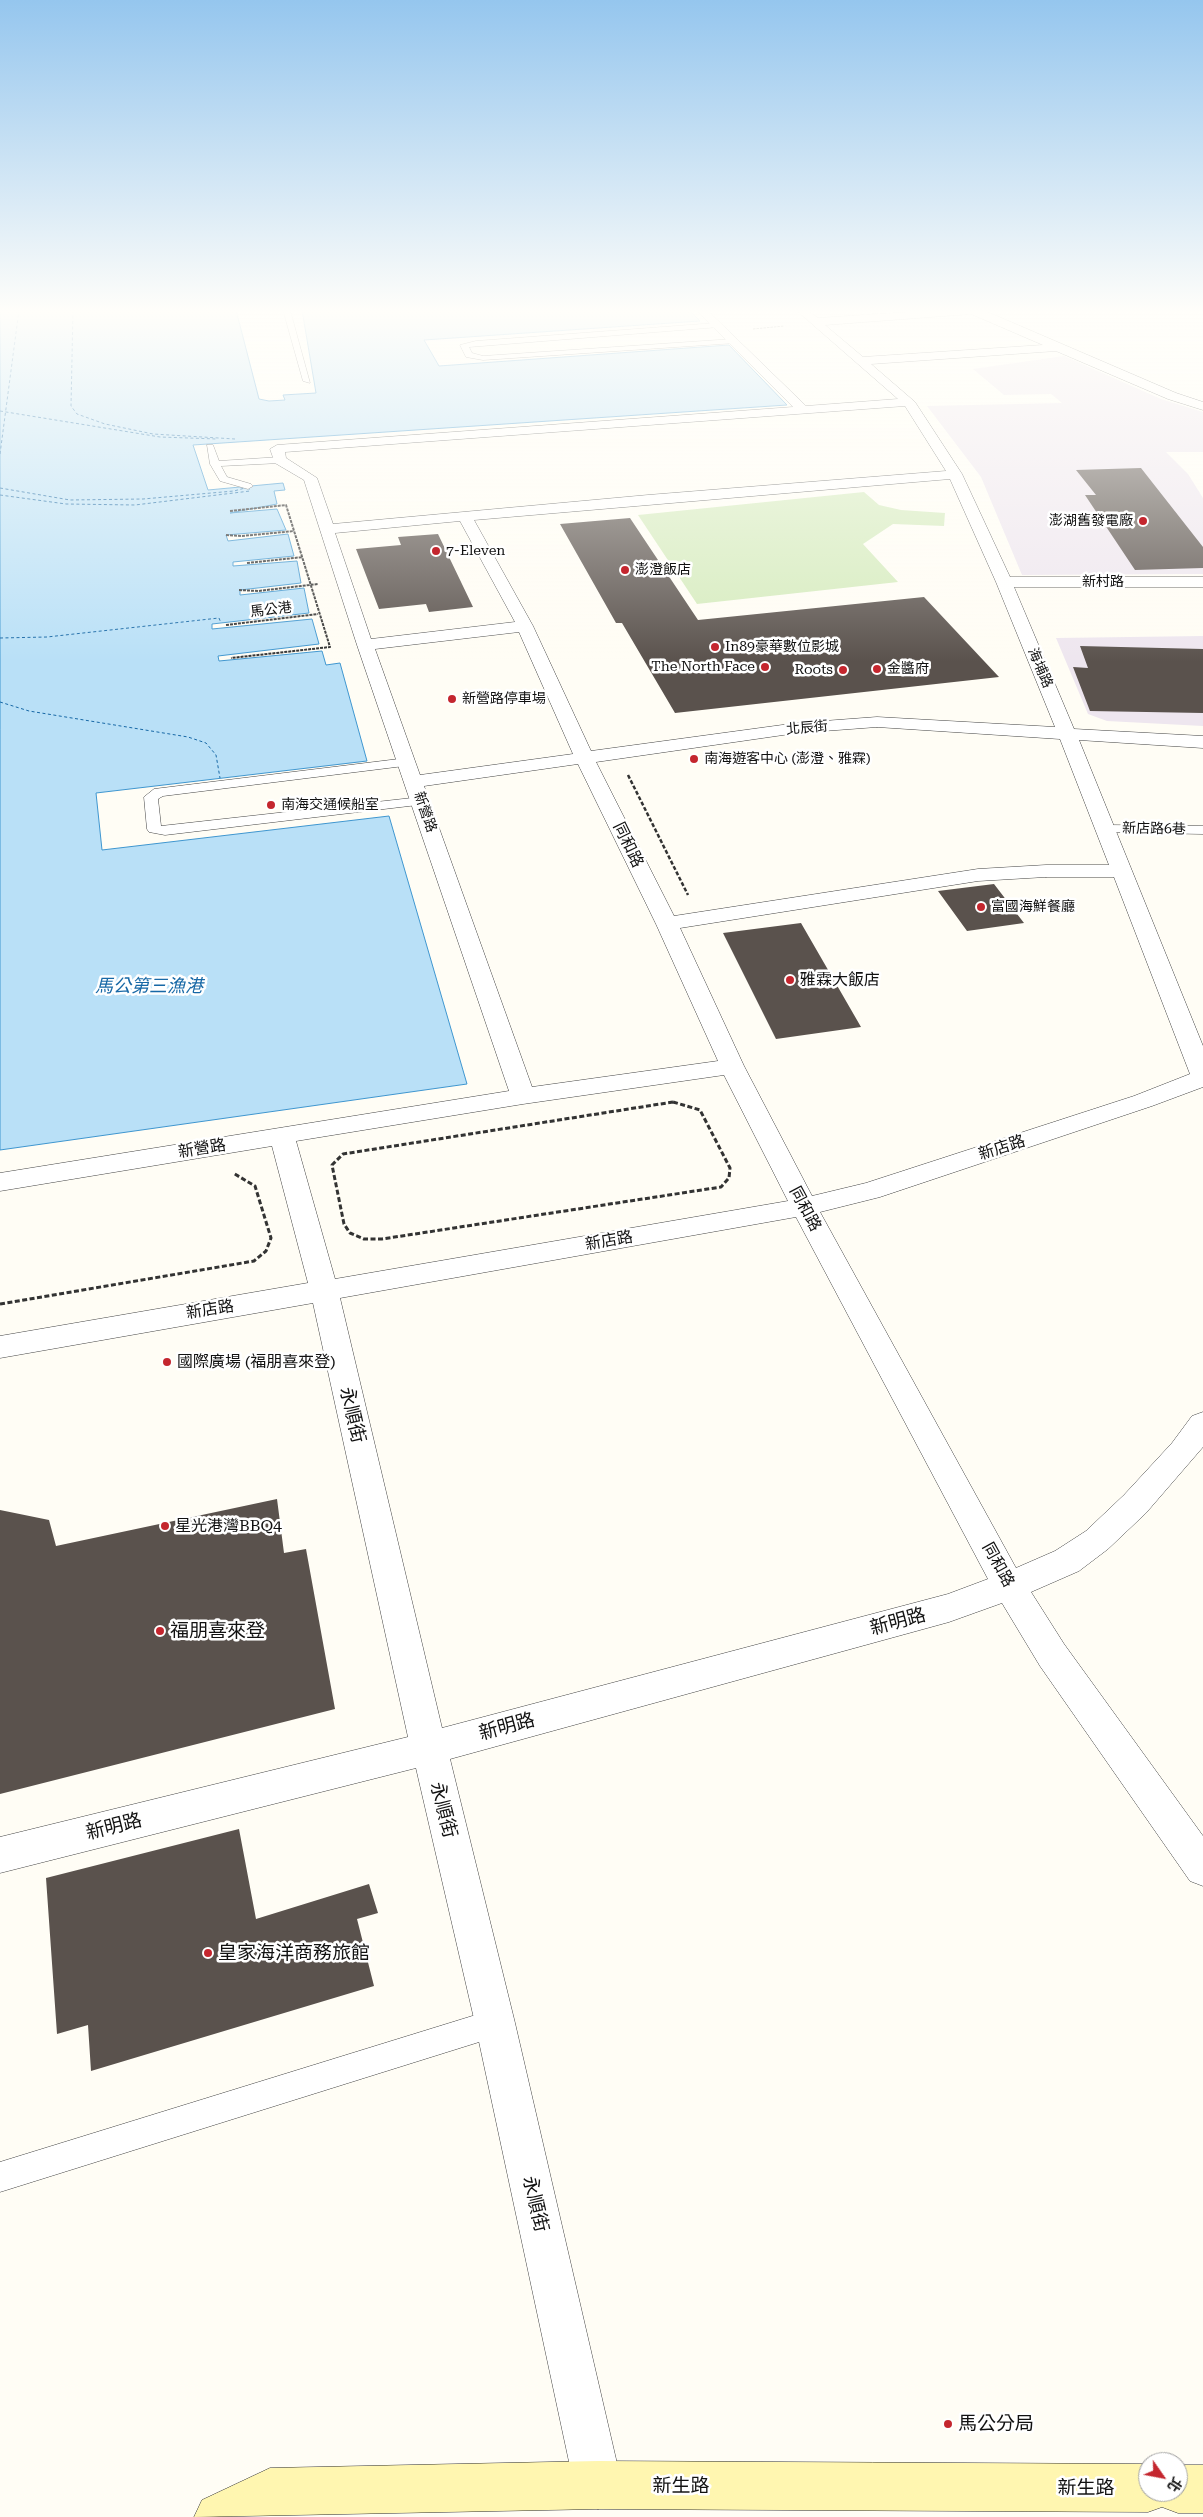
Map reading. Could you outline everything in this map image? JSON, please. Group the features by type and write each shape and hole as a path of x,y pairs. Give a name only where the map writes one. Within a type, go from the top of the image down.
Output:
{"main road":[{"name":"新生路","path":"220,2517 270,2492 598,2485 1138,2488"},
{"path":"1188,2489 1203,2489"}],"street":[{"path":"280,460 277,449 560,427"},
{"name":"海埔路","path":"925,427 955,474 1004,582 1067,734 1203,1077"},
{"name":"新營路","path":"280,460 310,478 365,645 523,1096"},
{"path":"326,529 955,474"},
{"name":"同和路","path":"465,517 525,626 584,757 666,924 732,1066 804,1207 1010,1586 1052,1655 1203,1868"},
{"name":"新村路","path":"1004,582 1203,582"},
{"path":"365,645 525,626"},
{"name":"北辰街","path":"418,792 584,757 797,728 877,722 1203,742"},
{"path":"666,924 978,875 1046,871 1121,871"},
{"name":"新營路","path":"0,1182 523,1096 732,1066"},
{"name":"新店路","path":"0,1347 804,1207 871,1191 1143,1101 1203,1077"},
{"name":"永順街","path":"282,1136 324,1291 429,1748 495,2023 598,2485"},
{"name":"新明路","path":"0,1855 429,1748 950,1608 1010,1586 1067,1561 1097,1540 1159,1478 1183,1451 1203,1424"}],"lane":[{"path":"210,447 215,464 223,479 248,486"},
{"path":"215,464 280,460"},
{"path":"407,762 221,781 169,790 151,797 154,829 166,831 418,792"},
{"name":"新店路6巷","path":"1104,829 1203,830"},
{"path":"0,2177 495,2023"}],"path":[{"path":"230,511 286,505 311,584 318,614 330,647 232,658"},
{"path":"226,535 242,536 294,531"},
{"path":"247,563 303,557"},
{"path":"239,590 258,591 311,584"},
{"name":"馬公港","path":"226,625 318,614"},
{"path":"621,770 628,775 689,896"},
{"path":"674,1102 700,1110 730,1168 729,1178 721,1187 382,1240 364,1239 350,1233 344,1224 332,1165 343,1154 674,1102"},
{"path":"0,1304 254,1261 266,1251 271,1238 255,1186 227,1169"}],"shaded area":[{"name":"澎湖舊發電廠","path":"943,427 1203,427 1203,452 1166,452 1188,474 1203,498 1203,574 1022,575 981,477"},
{"path":"1203,636 1203,726 1107,721 1088,714 1056,638"}],"green space":[{"path":"864,492 879,505 901,510 945,513 944,526 893,524 863,544 898,582 697,604 638,515"}],"water":[{"name":"馬公第三漁港","path":"0,427 453,427 193,445 208,490 283,483 285,490 274,491 277,504 230,513 277,509 286,530 226,535 228,541 288,534 294,556 233,562 233,566 297,561 301,583 240,590 240,595 304,588 309,613 212,624 212,629 312,619 319,644 218,656 219,661 322,651 326,665 340,663 367,761 96,793 102,850 389,816 467,1084 0,1150"}],"building":[{"name":"澎湖舊發電廠","path":"1141,468 1203,547 1203,568 1135,570 1085,495 1096,495 1076,470"},
{"path":"630,518 698,620 924,597 999,677 675,713 622,623 616,623 560,524"},
{"path":"438,534 473,607 429,612 426,604 379,609 356,549 401,545 398,537"},
{"path":"1080,646 1203,649 1203,713 1090,711 1073,667 1088,668"},
{"name":"富國海鮮餐廳","path":"994,884 1024,923 967,931 938,891"},
{"name":"雅霖大飯店","path":"801,923 861,1027 776,1039 723,933"},
{"name":"福朋喜來登","path":"277,1499 284,1553 306,1549 335,1709 0,1794 0,1510 49,1520 56,1546"},
{"name":"皇家海洋商務旅館","path":"239,1829 256,1919 369,1884 378,1913 357,1919 374,1986 91,2071 88,2025 57,2034 46,1878"}],"ferry route":[{"path":"0,454 4,427"},
{"path":"101,427 160,437 217,439"},
{"path":"122,427 153,434 235,439"},
{"path":"0,488 70,500 143,499 234,491 245,488"},
{"path":"0,495 66,504 135,505 250,491 249,489"},
{"path":"0,638 47,637 219,618 221,623"},
{"path":"0,702 29,711 188,737 206,743 216,755 220,778"}],"place":[{"name":"澎湖舊發電廠","path":"1143,521"},
{"name":"7-Eleven","path":"436,551"},
{"name":"澎澄飯店","path":"625,570"},
{"name":"In89豪華數位影城","path":"715,647"},
{"name":"The North Face","path":"765,667"},
{"name":"金醬府","path":"877,669"},
{"name":"Roots","path":"843,670"},
{"name":"新營路停車場","path":"452,699"},
{"name":"南海遊客中心 (澎澄、雅霖)","path":"694,759"},
{"name":"南海交通候船室","path":"271,805"},
{"name":"富國海鮮餐廳","path":"981,907"},
{"name":"雅霖大飯店","path":"790,980"},
{"name":"國際廣場 (福朋喜來登)","path":"167,1362"},
{"name":"星光港灣BBQ4","path":"165,1526"},
{"name":"福朋喜來登","path":"160,1631"},
{"name":"皇家海洋商務旅館","path":"208,1953"},
{"name":"馬公分局","path":"948,2424"}]}
